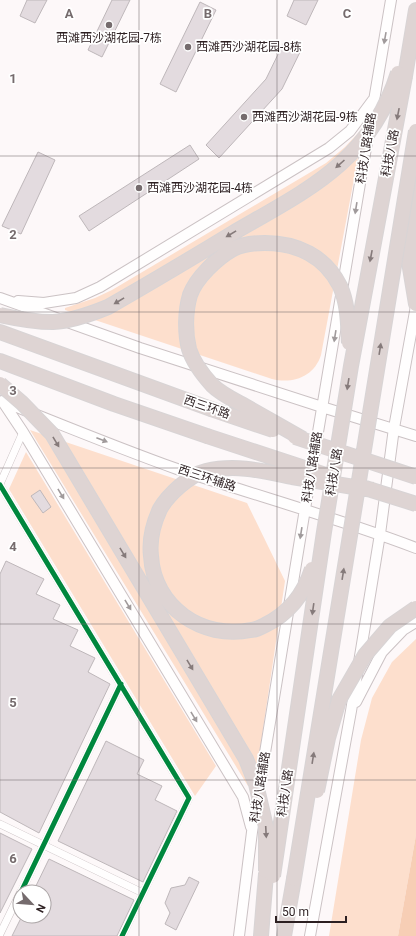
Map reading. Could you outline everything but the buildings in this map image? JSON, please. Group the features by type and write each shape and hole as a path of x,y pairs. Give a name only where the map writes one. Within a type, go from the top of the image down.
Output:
{"highway":[{"path":"0,315 28,321 54,322 84,316 108,307 304,192 340,165 370,132 401,74 415,13"},
{"name":"科技八路","path":"261,936 269,875 324,532 401,74"},
{"name":"科技八路","path":"284,936 416,131"},
{"path":"416,175 409,262 416,305"},
{"path":"303,440 226,396 201,372 190,351 186,334 190,295 200,278 214,263 234,249 251,243 288,244 303,249 326,267 334,276 340,287 348,313 351,366"},
{"name":"西三环路","path":"0,332 211,409 416,477"},
{"path":"0,361 207,436 416,504"},
{"path":"0,384 22,403 52,434 246,759 256,784 266,827 269,875"},
{"path":"324,532 307,585 298,598 287,611 276,620 253,630 232,632 218,630 191,621 176,610 164,596 156,582 151,568 151,534 156,518 163,504 178,486 204,472 234,467 373,490"},
{"path":"300,840 316,799 328,738 339,700 365,655 390,626 416,608"}],"main road":[{"name":"科技八路辅路","path":"239,936 252,832 322,407 392,0"},
{"path":"2,299 44,303 76,298 100,287 329,148 350,130 374,99"},
{"path":"2,299 140,348 416,436"},
{"path":"310,936 351,711 380,534 394,428 416,305"},
{"path":"1,401 23,432 242,797 252,832"},
{"name":"西三环辅路","path":"1,401 177,469 305,509 380,534 416,548"},
{"path":"351,711 382,652 403,630 416,622"}],"street":[{"path":"23,432 0,485 189,798 122,936"},
{"path":"24,884 121,684"},
{"path":"0,824 143,893"},
{"path":"0,934 12,909"}],"shaded area":[{"path":"360,131 362,136 321,355 318,363 308,374 288,380 272,379 65,310 65,308 95,298 112,290 326,163 345,147"},
{"path":"30,430 247,503 285,581 258,763 253,781 248,786"},
{"path":"26,452 216,766 195,796 9,489"},
{"path":"416,639 416,835 398,936 329,936 361,740 372,698 392,662"},
{"path":"416,835 416,936 398,936"}],"cycle path":[{"path":"0,485 189,798 122,936"},
{"path":"25,884 121,684"}],"place":[{"name":"西滩西沙湖花园-7栋","path":"109,25"},
{"name":"西滩西沙湖花园-8栋","path":"188,47"},
{"name":"西滩西沙湖花园-9栋","path":"244,117"},
{"name":"西滩西沙湖花园-4栋","path":"139,188"}]}
